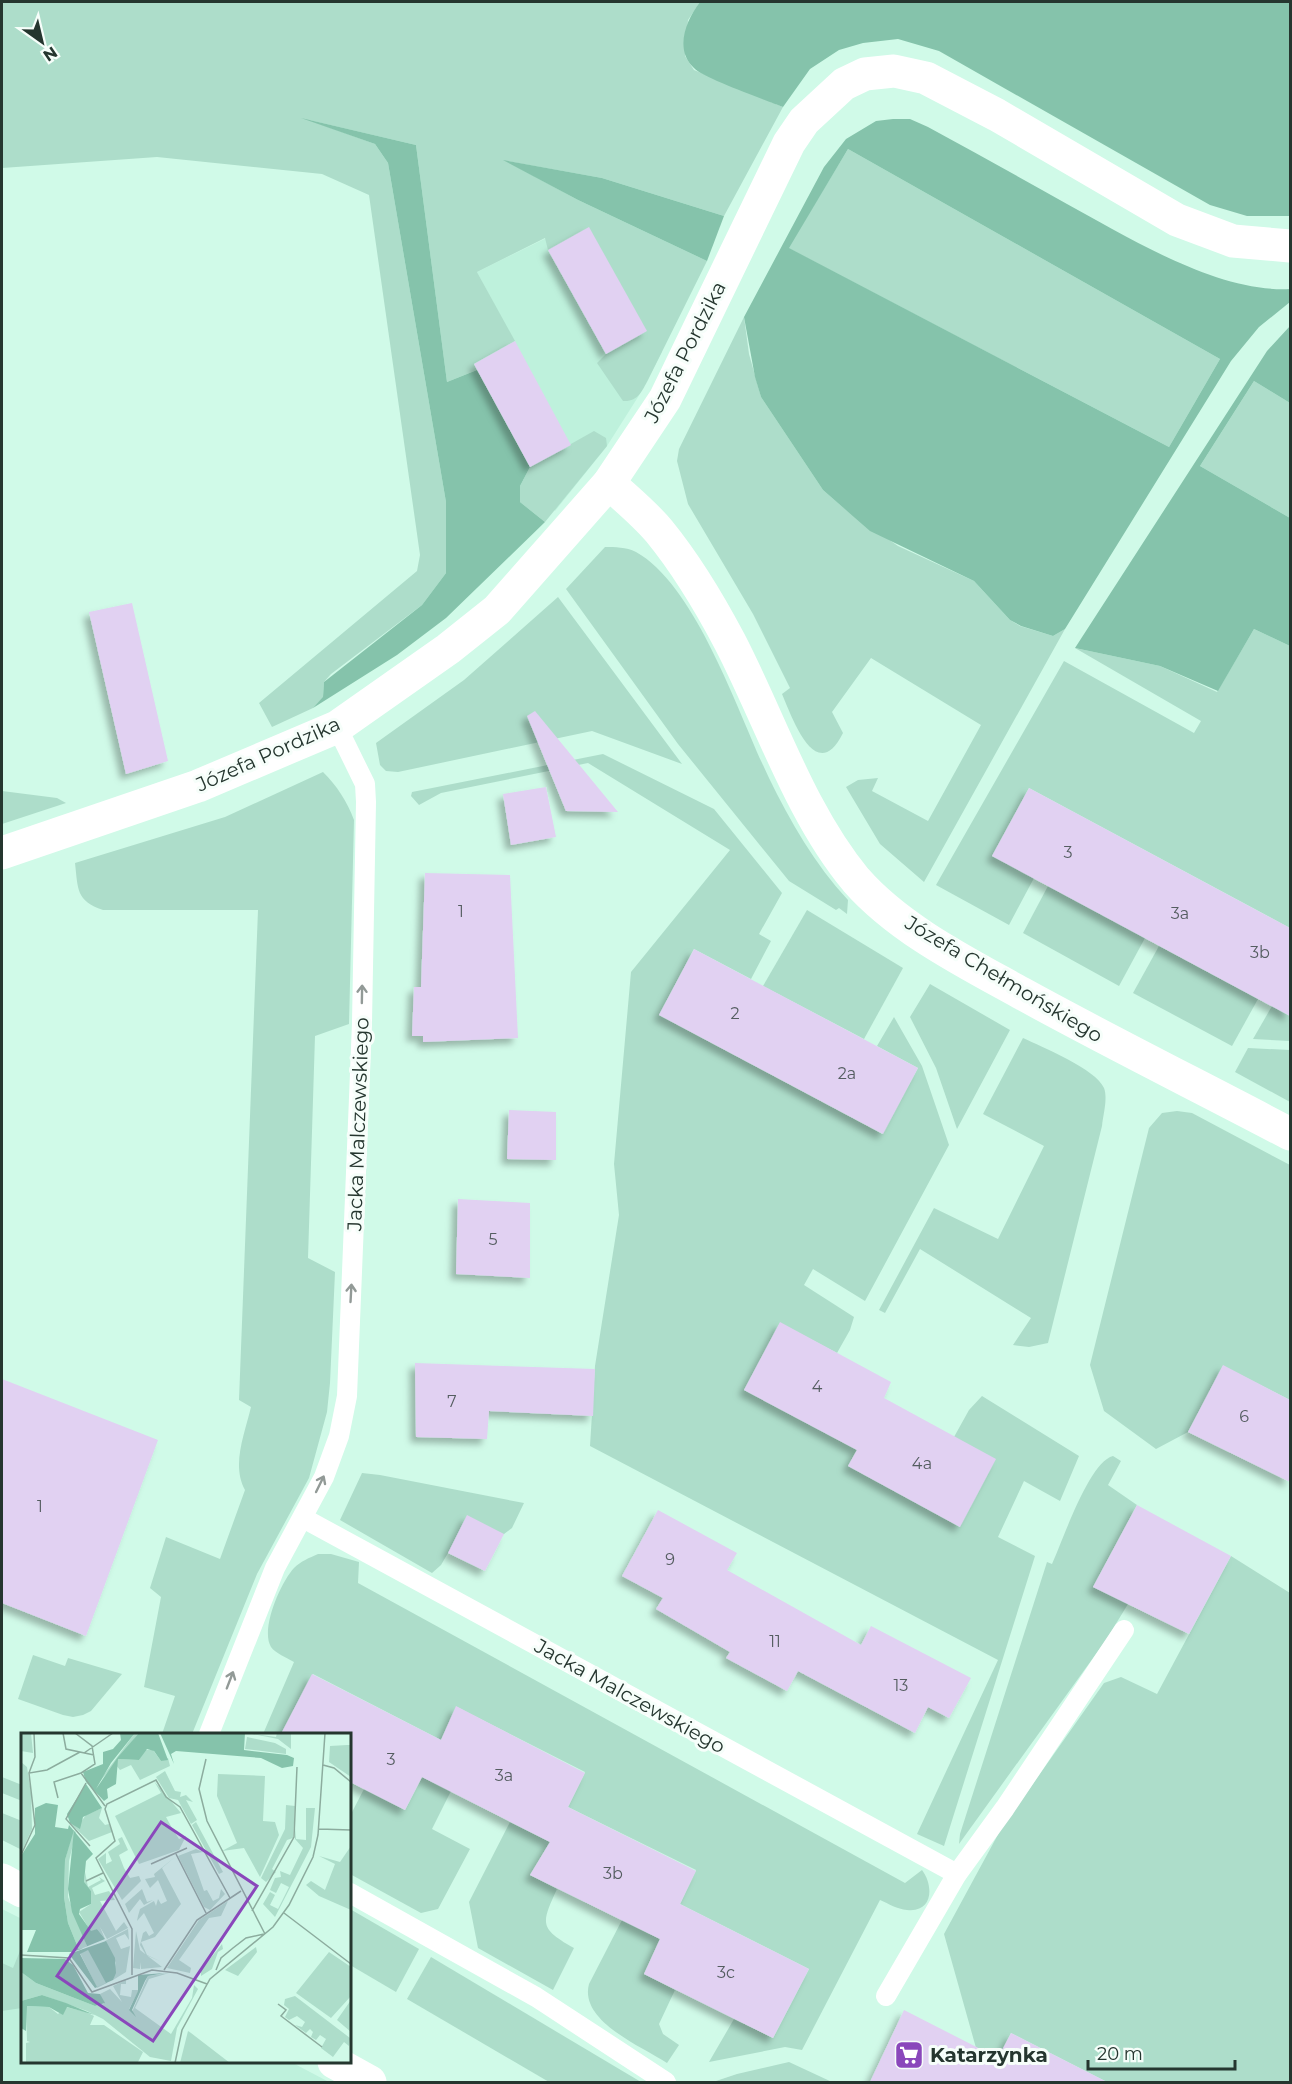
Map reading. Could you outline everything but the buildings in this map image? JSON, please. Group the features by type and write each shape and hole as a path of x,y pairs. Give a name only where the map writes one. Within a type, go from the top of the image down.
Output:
{"street":[{"name":"Józefa Pordzika","path":"2,853 198,786 337,727 448,649 497,610 609,483 665,399 789,143 804,121 844,84 865,74 894,71 926,78 998,115 1177,220 1233,241 1290,246"},
{"name":"Józefa Chełmońskiego","path":"609,483 657,529 675,553 729,641 819,825 856,879 871,894 922,934 981,971 1113,1044 1290,1134"},
{"path":"2,1880 21,1890"},
{"path":"337,2063 370,2082"}],"lane":[{"name":"Jacka Malczewskiego","path":"209,1733 275,1568 324,1477 339,1436 348,1396 362,1023 366,802 365,784 337,727"},
{"name":"Jacka Malczewskiego","path":"303,1518 957,1874"},
{"path":"886,1996 957,1874 1005,1808 1124,1630"},
{"path":"351,1894 536,1997 666,2082"}],"shaded area":[{"path":"2,2 700,2 688,20 685,56 694,70 783,107 724,216 602,178 506,161 578,200 707,261 644,388 636,398 628,401 623,401 597,363 606,354 646,331 548,250 545,238 477,272 515,341 474,364 477,370 447,382 416,145 309,120 375,144 388,163 446,502 446,573 422,605 331,674 324,682 323,698 313,708 272,727 259,703 417,571 420,555 369,195 322,174 157,157 2,168"},
{"path":"700,2 1290,2 1290,216 1247,216 1210,205 939,51 898,39 863,43 839,50 810,69 783,107 709,77 694,68 688,61 683,44 684,35 690,17"},
{"path":"301,118 416,145 447,382 477,370 530,467 520,486 520,502 545,522 446,618 397,655 313,708 323,697 324,682 422,605 446,573 446,502 388,163 375,144"},
{"path":"910,119 928,127 1146,247 1204,273 1262,288 1290,289 1290,302 1259,327 1231,361 1065,629 1053,636 1010,620 974,581 870,531 823,490 761,397 744,317 824,167 846,139 876,121","holes":["848,149 1220,359 1169,447 789,248"]},
{"path":"848,149 1220,359 1169,447 788,248"},
{"path":"503,160 602,178 724,216 707,261 578,200"},
{"path":"583,220 662,352 638,397 607,446 555,511 474,364 514,341 477,272"},
{"path":"744,317 749,354 761,397 823,490 845,509 898,546 974,581 1010,620 1020,626 1053,636 1065,629 924,882 880,844 846,787 858,780 878,778 872,791 928,821 981,725 871,658 832,712 843,733 833,748 823,753 814,750 806,742 792,717 782,694 790,688 753,614 688,504 677,461 679,449"},
{"path":"1290,326 1290,403 1254,381 1200,466 1290,518 1290,646 1254,629 1218,691 1160,666 1075,648 1267,351"},
{"path":"1254,381 1290,403 1290,518 1200,466"},
{"path":"594,431 606,438 607,446 545,522 520,502 520,486 530,467"},
{"path":"605,547 624,548 636,552 658,569 678,593 714,654 769,778 786,810 814,857 848,900 847,914 839,908 836,910 789,881 678,744 566,589"},
{"path":"558,597 682,764 592,731 398,772 386,771 380,765 376,743 464,680"},
{"path":"1254,629 1290,646 1290,928 1029,788 992,856 1034,878 1009,925 936,885 1064,661 1194,733 1201,721 1075,648 1160,666 1217,692"},
{"path":"603,754 714,809 782,893 759,934 771,941 751,979 694,949 659,1015 882,1134 918,1068 877,1046 894,1017 922,1066 949,1145 865,1301 813,1269 804,1285 854,1317 850,1330 837,1353 780,1323 744,1390 857,1450 848,1466 960,1527 954,1437 969,1410 982,1396 1079,1456 1060,1501 1024,1481 998,1537 1035,1556 944,1846 917,1834 998,1660 590,1446 595,1366 619,1215 614,1164 631,972 730,850 588,763 441,793 419,805 411,796 412,792"},
{"path":"323,772 341,794 354,820 349,1024 315,1036 308,1258 335,1272 330,1383 327,1412 309,1478 257,1574 192,1733 162,1733 175,1696 144,1687 161,1597 150,1588 166,1537 220,1559 245,1490 239,1470 239,1460 251,1407 239,1400 258,910 103,910 88,903 80,893 75,863 225,817"},
{"path":"2,791 57,798 66,803 2,824"},
{"path":"1048,886 1145,938 1119,986 1023,933"},
{"path":"807,910 903,968 864,1039 763,986"},
{"path":"1159,946 1258,999 1232,1046 1133,993"},
{"path":"930,984 1010,1030 957,1129 936,1068 910,1017"},
{"path":"1272,1006 1290,1016 1290,1041 1253,1039"},
{"path":"1023,1038 1068,1059 1091,1073 1104,1088 1106,1097 1102,1126 1048,1343 1029,1347 1013,1345 1031,1318 920,1249 885,1313 879,1310 934,1208 998,1239 1044,1146 983,1114"},
{"path":"1248,1048 1290,1050 1290,1102 1235,1072"},
{"path":"1177,1111 1192,1113 1290,1165 1290,1400 1223,1366 1188,1432 1156,1449 1104,1411 1090,1365 1149,1128 1162,1113"},
{"path":"1113,1456 1121,1461 1108,1485 1137,1505 1093,1587 1128,1604 1106,1640 959,1844 960,1834 1047,1562 1052,1564 1086,1486 1104,1461"},
{"path":"362,1473 524,1503 512,1528 504,1534 448,1553 441,1565 432,1573 340,1520"},
{"path":"318,1554 331,1554 359,1562 358,1583 905,1883 922,1870 929,1890 926,1903 916,1910 907,1910 880,1900 802,2050 785,2047 709,2062 734,2019 773,2038 809,1969 680,1904 696,1870 568,1807 585,1772 457,1707 441,1740 313,1674 282,1733 263,1733 294,1662 271,1647 268,1639 270,1618 283,1584 294,1568"},
{"path":"1231,1556 1290,1593 1290,2082 1107,2082 1011,2033 986,2082 970,2082 963,2059 978,2055 944,1934 1001,1829 1104,1683 1121,1677 1157,1694"},
{"path":"33,1655 65,1666 68,1658 122,1674 91,1711 73,1717 63,1715 18,1699"},
{"path":"2,1777 21,1785 21,1801 2,1793"},
{"path":"422,1777 451,1791 432,1829 470,1849 438,1909 421,1913 351,1875 351,1814 364,1789 405,1810"},
{"path":"2,1813 21,1821 21,1850 2,1840"},
{"path":"510,1822 550,1842 530,1875 557,1889 548,1910 546,1924 554,1935 574,1948 553,1990 478,1948 469,1902"},
{"path":"2,1909 21,1918 21,2063 293,2063 329,2082 2,2082"},
{"path":"351,1910 419,1949 396,1992 351,1966"},
{"path":"622,1920 660,1939 644,1974 675,1990 659,2024 663,2034 679,2045 667,2063 614,2031 602,2021 593,2010 588,1997 589,1984"},
{"path":"21,1948 21,2008 2,2011 2,1963 13,1968"},
{"path":"431,1957 641,2082 549,2082 407,1999"},
{"path":"789,2062 832,2082 713,2082 737,2074"}],"place":[{"name":"Katarzynka","path":"909,2055"}]}
